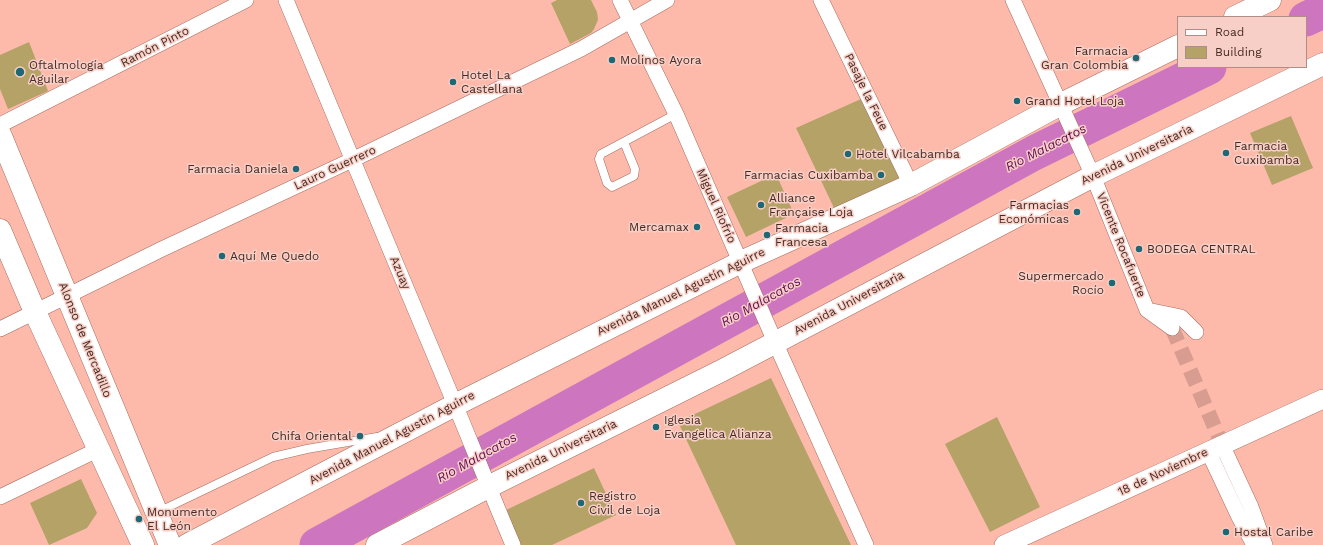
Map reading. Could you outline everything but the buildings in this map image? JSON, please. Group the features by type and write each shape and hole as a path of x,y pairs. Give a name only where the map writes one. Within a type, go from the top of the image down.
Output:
{"main road":[{"path":"1237,16 1270,0"},
{"name":"Avenida Manuel Agustín Aguirre","path":"187,545 402,433 457,410 743,266 910,185 1061,104 1177,46"},
{"name":"Avenida Universitaria","path":"377,545 485,479 721,371 773,336 1093,176 1323,64"},
{"name":"Alonso de Mercadillo","path":"0,134 170,545"},
{"path":"0,230 35,312 143,545"},
{"path":"116,486 140,474"}],"street":[{"name":"Ramón Pinto","path":"0,125 246,0"},
{"name":"Azuay","path":"286,0 513,545"},
{"name":"Miguel Riofrío","path":"620,0 676,114 866,545"},
{"name":"Lauro Guerrero","path":"0,329 162,248 352,160 581,49 667,0"},
{"name":"Pasaje la Feue","path":"821,0 910,185"},
{"name":"Vicente Rocafuerte","path":"1013,0 1093,176 1147,310 1172,328"},
{"path":"1147,310 1181,317 1196,332"},
{"name":"18 de Noviembre","path":"1004,545 1216,450 1323,399"},
{"path":"0,497 99,449"},
{"path":"1216,450 1239,517 1254,545"},
{"path":"1216,450 1250,507 1264,545"}],"lane":[{"path":"624,142 635,169 634,176 612,187 607,183 599,159 601,154 676,114"},
{"path":"157,513 273,457 307,449 402,433"}],"waterway":[{"name":"Rio Malacatos","path":"1307,19 1323,11"},
{"name":"Rio Malacatos","path":"317,545 1034,153 1207,68"}],"tunnel":[{"path":"1172,328 1224,449"}],"place":[{"name":"Farmacia Gran Colombia","path":"1136,58"},
{"name":"Molinos Ayora","path":"612,60"},
{"name":"Oftalmología Aguilar","path":"20,72"},
{"name":"Hotel La Castellana","path":"453,82"},
{"name":"Grand Hotel Loja","path":"1017,101"},
{"name":"Farmacia Cuxibamba","path":"1226,153"},
{"name":"Hotel Vilcabamba","path":"848,154"},
{"name":"Farmacia Daniela","path":"296,169"},
{"name":"Farmacias Cuxibamba","path":"881,175"},
{"name":"Alliance Française Loja","path":"761,205"},
{"name":"Farmacias Económicas","path":"1077,212"},
{"name":"Mercamax","path":"697,227"},
{"name":"Farmacia Francesa","path":"767,235"},
{"name":"BODEGA CENTRAL","path":"1139,249"},
{"name":"Aquí Me Quedo","path":"222,256"},
{"name":"Supermercado Rocío","path":"1112,283"},
{"name":"Iglesia Evangelica Alianza","path":"656,427"},
{"name":"Chifa Oriental","path":"360,436"},
{"name":"Registro Civil de Loja","path":"581,503"},
{"name":"Monumento El León","path":"139,519"},
{"name":"Hostal Caribe","path":"1226,532"}]}
